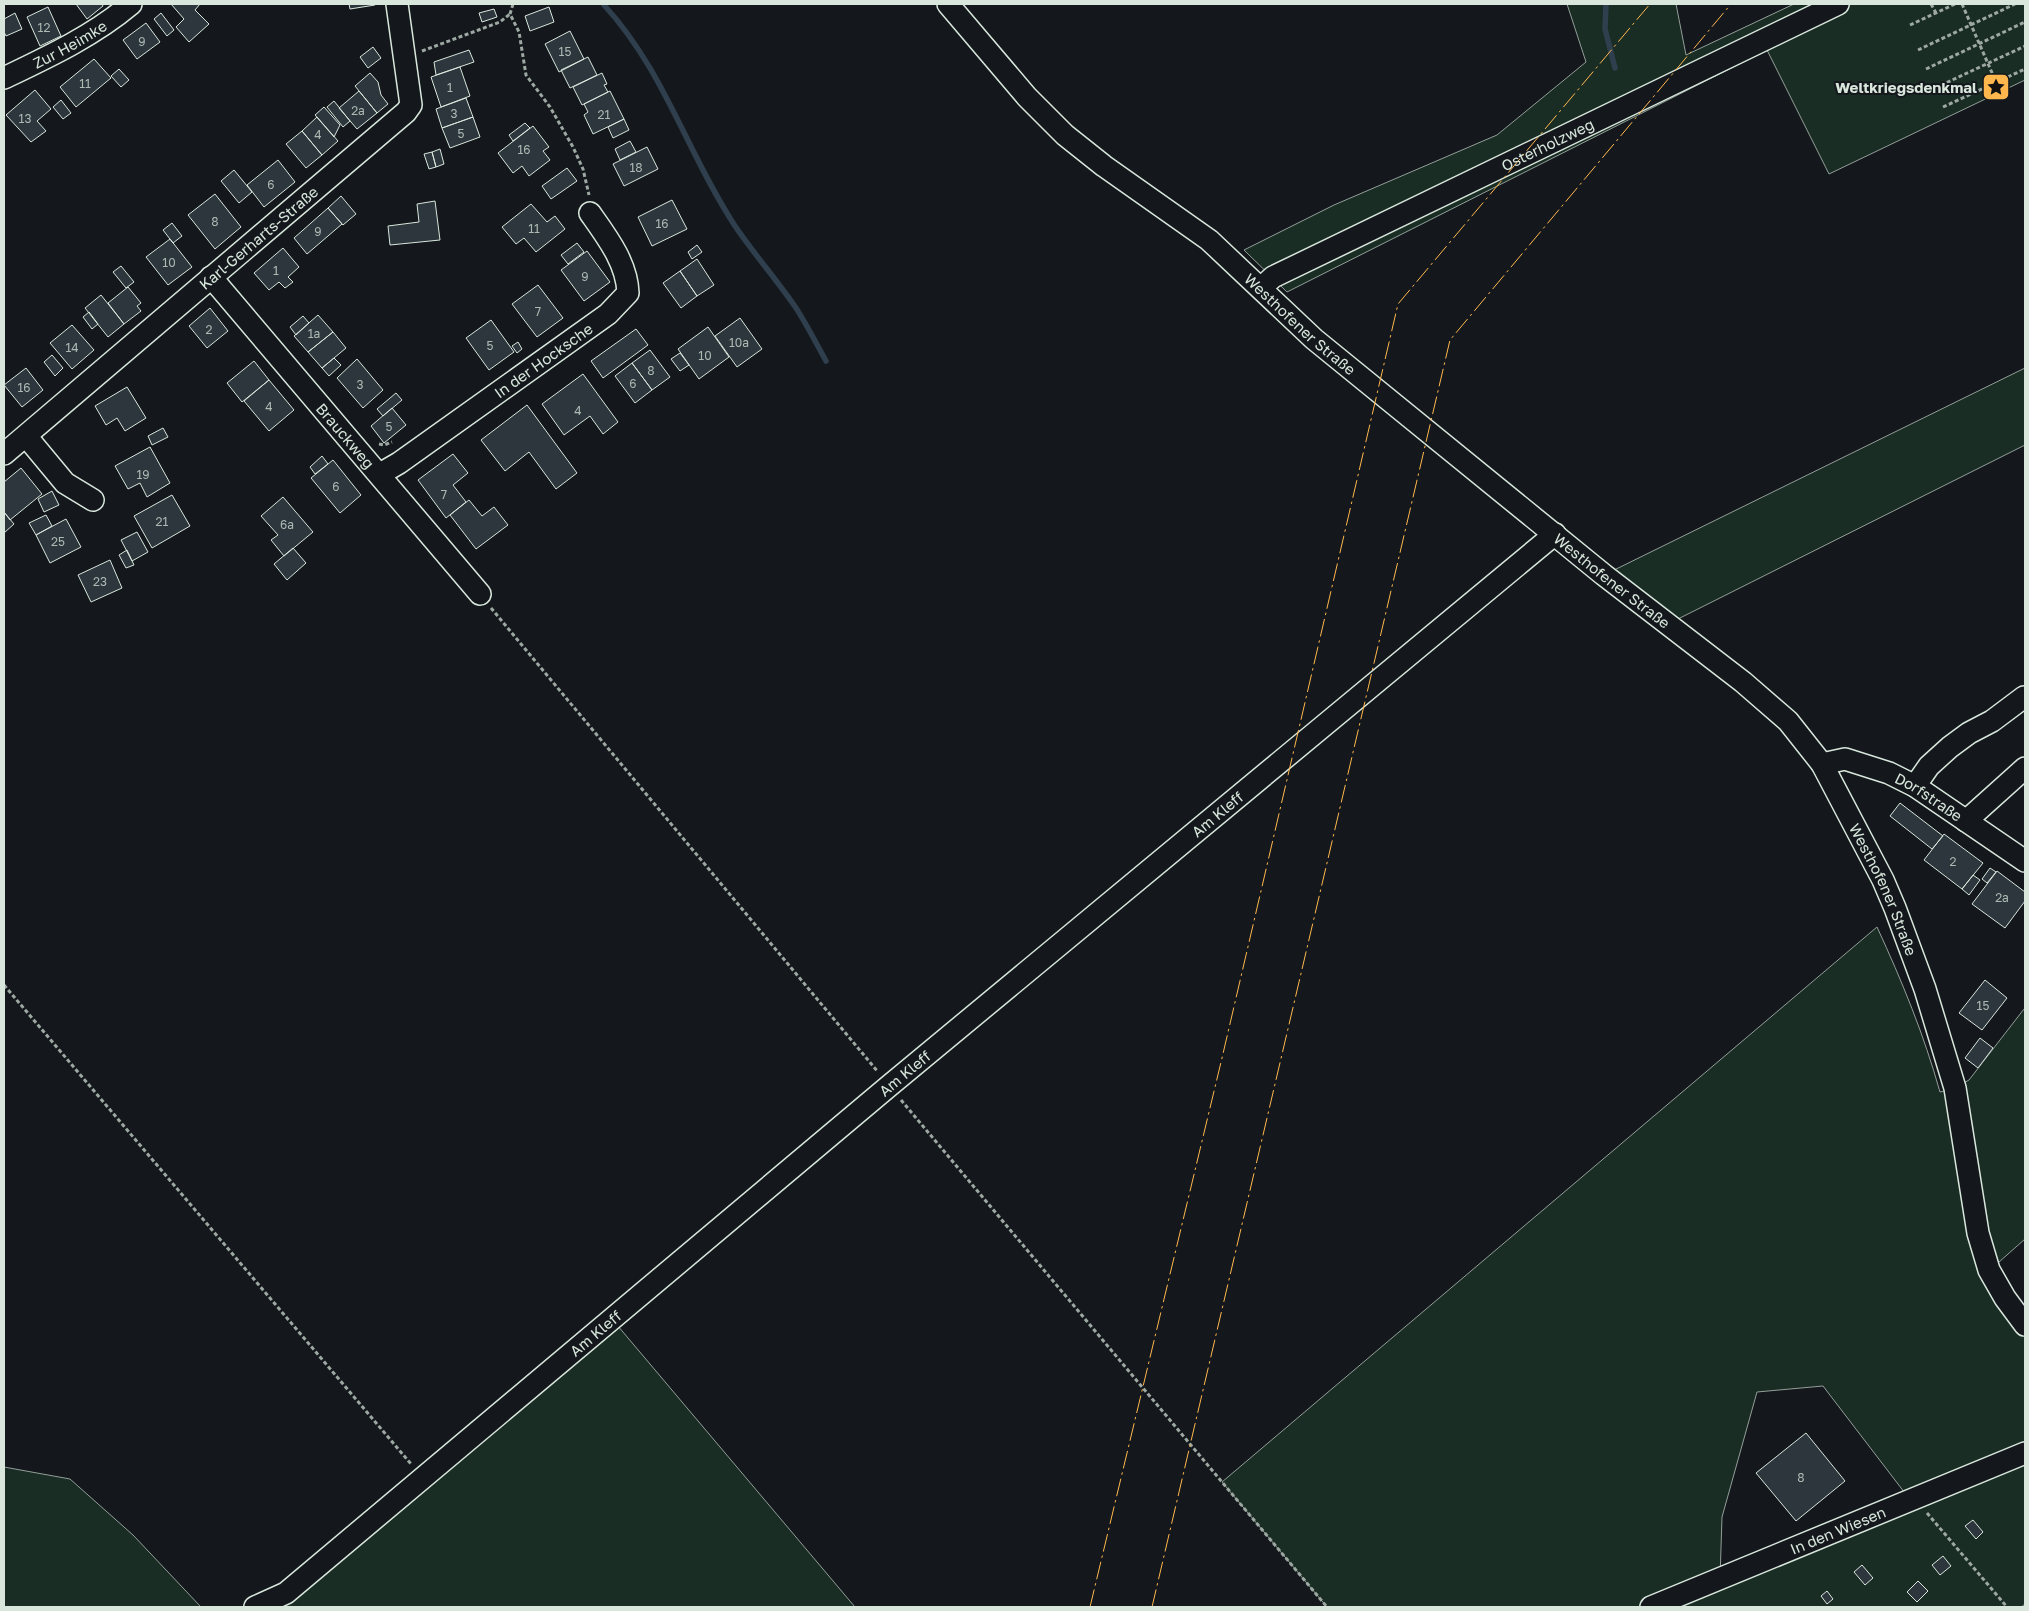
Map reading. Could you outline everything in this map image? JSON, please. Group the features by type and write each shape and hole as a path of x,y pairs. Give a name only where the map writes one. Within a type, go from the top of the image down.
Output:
{"street":[{"name":"Zur Heimke","path":"4,78 70,45 107,22 131,4"},
{"name":"Karl-Gerharts-Straße","path":"4,454 406,112 411,105 397,4"},
{"name":"Westhofener Straße","path":"948,4 1027,98 1065,136 1208,240 1314,339 1604,575 1743,682 1788,721 1822,764 1883,880 1926,989 1955,1088 1978,1233 1990,1270 2005,1298 2025,1325"},
{"name":"Osterholzweg","path":"1260,288 1272,277 1838,4"},
{"name":"In der Hocksche","path":"380,474 399,463 608,314 628,293 628,280 614,248 590,213"},
{"name":"Brauckweg","path":"211,277 480,594"},
{"path":"26,436 65,482 93,500"},
{"name":"Am Kleff","path":"255,1607 286,1593 896,1079 1555,534"},
{"path":"1914,786 1929,766 1950,748 1969,733 1992,721 2025,698"},
{"name":"Dorfstraße","path":"1822,764 1845,759 1889,773 1914,786 2025,861"},
{"path":"1966,820 2025,768"},
{"name":"In den Wiesen","path":"1651,1607 2025,1453"}],"path":[{"path":"404,58 500,22 510,14 513,4"},
{"path":"1932,4 1936,13"},
{"path":"1910,25 1955,4"},
{"path":"1962,4 1996,82"},
{"path":"1918,50 2015,4"},
{"path":"510,14 519,32 526,75 550,107 583,169 589,191 590,213"},
{"path":"1926,69 2025,22"},
{"path":"1935,88 2025,46"},
{"path":"1943,107 2025,68"},
{"path":"372,438 378,444 384,445 397,441"},
{"path":"4,985 423,1478"},
{"path":"1916,1499 2007,1607"}],"green space":[{"path":"1567,4 1676,4 1686,55 1794,4 2025,4 2025,80 1829,174 1767,50 1287,292 1244,250 1334,205 1497,135 1586,62"},
{"path":"2025,368 2025,445 1668,624 1604,575"},
{"path":"1877,927 1912,1008 1940,1092 1955,1088 1969,1080 2025,1010 2025,1239 1990,1270 2025,1325 2025,1604 2021,1607 1327,1607 1222,1482","holes":["1823,1386 1911,1501 1720,1579 1722,1517 1757,1392"]},
{"path":"612,1319 855,1607 255,1607"},
{"path":"4,1467 70,1479 133,1535 201,1607 4,1607"}],"building":[{"path":"76,4 102,4 103,6 87,19"},
{"path":"171,4 200,4 195,10 209,24 189,42 176,27 184,19"},
{"path":"349,4 375,4 375,5 350,9"},
{"path":"48,7 61,36 40,46 27,17"},
{"path":"549,7 554,22 530,31 525,16"},
{"path":"494,9 497,17 482,22 479,13"},
{"path":"15,13 22,29 6,36 4,32 4,19"},
{"path":"161,13 174,30 167,36 154,19"},
{"path":"146,23 160,42 137,59 123,40"},
{"path":"570,31 584,59 559,72 545,44"},
{"path":"373,47 381,58 368,68 360,57"},
{"path":"469,50 474,62 436,75 434,62"},
{"path":"588,57 597,75 570,88 561,70"},
{"path":"94,59 111,78 76,107 60,87"},
{"path":"460,67 470,96 441,107 431,77"},
{"path":"119,69 129,80 121,87 111,76"},
{"path":"370,73 378,82 381,95 388,104 377,113 355,86"},
{"path":"602,73 607,84 604,85 608,92 582,105 573,87"},
{"path":"35,90 51,109 37,121 46,131 31,142 6,115"},
{"path":"359,91 377,113 357,129 339,108"},
{"path":"610,91 624,119 593,134 584,115 588,112 584,104"},
{"path":"466,98 473,117 442,128 436,109"},
{"path":"61,100 71,113 63,119 53,107"},
{"path":"334,101 350,121 343,127 327,107"},
{"path":"324,107 340,125 334,137 315,115"},
{"path":"317,117 338,141 322,155 302,131"},
{"path":"473,117 480,137 450,148 442,128"},
{"path":"624,119 629,130 613,138 608,127"},
{"path":"525,123 530,128 513,141 509,135"},
{"path":"533,126 549,147 543,151 550,160 529,176 522,166 513,173 498,153"},
{"path":"302,131 322,155 306,168 286,144"},
{"path":"630,141 636,152 620,160 615,149"},
{"path":"647,147 658,169 624,186 613,164"},
{"path":"440,149 444,164 436,167 432,152"},
{"path":"432,152 436,167 429,169 424,154"},
{"path":"278,160 295,182 264,207 247,185"},
{"path":"567,168 577,181 551,199 542,186"},
{"path":"234,170 252,192 239,203 221,181"},
{"path":"215,194 241,227 215,249 188,215"},
{"path":"341,196 356,214 343,225 328,208"},
{"path":"672,200 687,229 652,246 638,217"},
{"path":"435,201 440,240 390,245 388,226 419,222 417,204"},
{"path":"531,204 547,222 555,216 565,229 536,252 524,238 516,244 502,227"},
{"path":"328,208 342,224 307,254 294,238"},
{"path":"172,223 182,236 173,243 163,230"},
{"path":"170,239 192,267 168,285 146,257"},
{"path":"577,243 584,252 568,264 561,255"},
{"path":"697,245 702,252 692,259 688,252"},
{"path":"283,248 299,267 288,277 293,282 285,288 279,282 269,290 254,273"},
{"path":"587,251 610,282 584,301 561,270"},
{"path":"697,259 714,285 697,296 680,271"},
{"path":"121,266 134,282 126,288 113,272"},
{"path":"680,271 697,296 681,308 663,283"},
{"path":"538,285 563,318 537,337 512,304"},
{"path":"128,287 141,303 137,306 141,311 124,324 108,303"},
{"path":"101,295 124,324 108,337 85,308"},
{"path":"210,308 228,331 207,348 189,326"},
{"path":"89,312 98,324 92,329 83,317"},
{"path":"318,315 333,332 308,352 294,336"},
{"path":"303,316 309,323 296,335 290,327"},
{"path":"740,318 762,349 737,367 715,336"},
{"path":"491,320 514,352 489,370 466,338"},
{"path":"72,325 94,350 72,369 50,343"},
{"path":"708,327 729,357 699,379 678,349"},
{"path":"636,329 648,345 603,378 591,361"},
{"path":"333,332 346,348 322,368 308,352"},
{"path":"518,342 522,349 517,353 512,346"},
{"path":"650,350 670,377 652,390 632,363"},
{"path":"680,353 689,365 680,371 671,359"},
{"path":"52,355 63,368 55,376 44,362"},
{"path":"334,358 341,365 329,376 322,368"},
{"path":"357,359 383,390 363,408 337,378"},
{"path":"254,361 269,380 242,402 227,383"},
{"path":"632,363 652,390 635,403 615,376"},
{"path":"26,368 43,390 22,407 4,385"},
{"path":"583,374 618,422 603,434 590,416 564,435 542,404"},
{"path":"269,380 294,410 269,431 244,401"},
{"path":"127,387 146,418 125,431 117,418 106,425 95,406"},
{"path":"396,393 402,400 383,416 377,409"},
{"path":"527,405 577,473 556,489 529,452 505,471 481,440"},
{"path":"392,408 406,425 384,443 371,426"},
{"path":"163,428 168,437 152,445 148,436"},
{"path":"150,447 170,483 147,497 140,483 128,489 115,466"},
{"path":"453,454 468,473 453,485 466,502 446,518 418,480"},
{"path":"322,456 328,464 315,474 310,467"},
{"path":"333,460 361,495 340,513 311,478"},
{"path":"21,468 42,494 10,520 4,512 4,482"},
{"path":"52,491 59,505 44,512 38,499"},
{"path":"172,495 190,526 152,548 134,516"},
{"path":"283,497 313,532 284,556 271,540 278,535 261,516"},
{"path":"469,500 482,516 494,507 508,525 476,549 450,515"},
{"path":"4,512 14,524 4,533"},
{"path":"46,515 52,526 36,535 29,523"},
{"path":"66,519 81,547 50,563 36,535"},
{"path":"137,532 148,552 132,561 121,540"},
{"path":"293,548 306,563 287,580 274,564"},
{"path":"127,550 134,565 126,568 119,555"},
{"path":"110,560 122,588 91,602 78,575"},
{"path":"1900,803 1943,836 1932,849 1890,816"},
{"path":"1944,834 1983,863 1962,889 1924,860"},
{"path":"1990,868 1996,872 1987,883 1982,879"},
{"path":"1997,871 2025,892 2025,901 2005,928 1972,904"},
{"path":"1973,875 1980,880 1969,895 1962,889"},
{"path":"1985,980 2007,998 1982,1030 1959,1013"},
{"path":"1980,1038 1993,1048 1978,1068 1965,1058"},
{"path":"1806,1433 1845,1481 1796,1521 1756,1473"},
{"path":"1973,1520 1983,1532 1976,1539 1965,1526"},
{"path":"1943,1556 1951,1566 1940,1575 1932,1565"},
{"path":"1862,1565 1873,1578 1865,1585 1854,1572"},
{"path":"1918,1581 1928,1591 1917,1602 1907,1592"},
{"path":"1827,1591 1833,1599 1827,1604 1821,1596"}],"waterway":[{"path":"1606,4 1605,29 1615,68"},
{"path":"604,5 625,30 643,57 674,112 718,198 735,226 796,308 826,361"}],"power":[{"path":"1090,1607 1222,1058 1398,304 1650,4"},
{"path":"1152,1607 1450,340 1731,4"}],"place":[{"name":"Weltkriegsdenkmal","path":"1996,87"}]}
